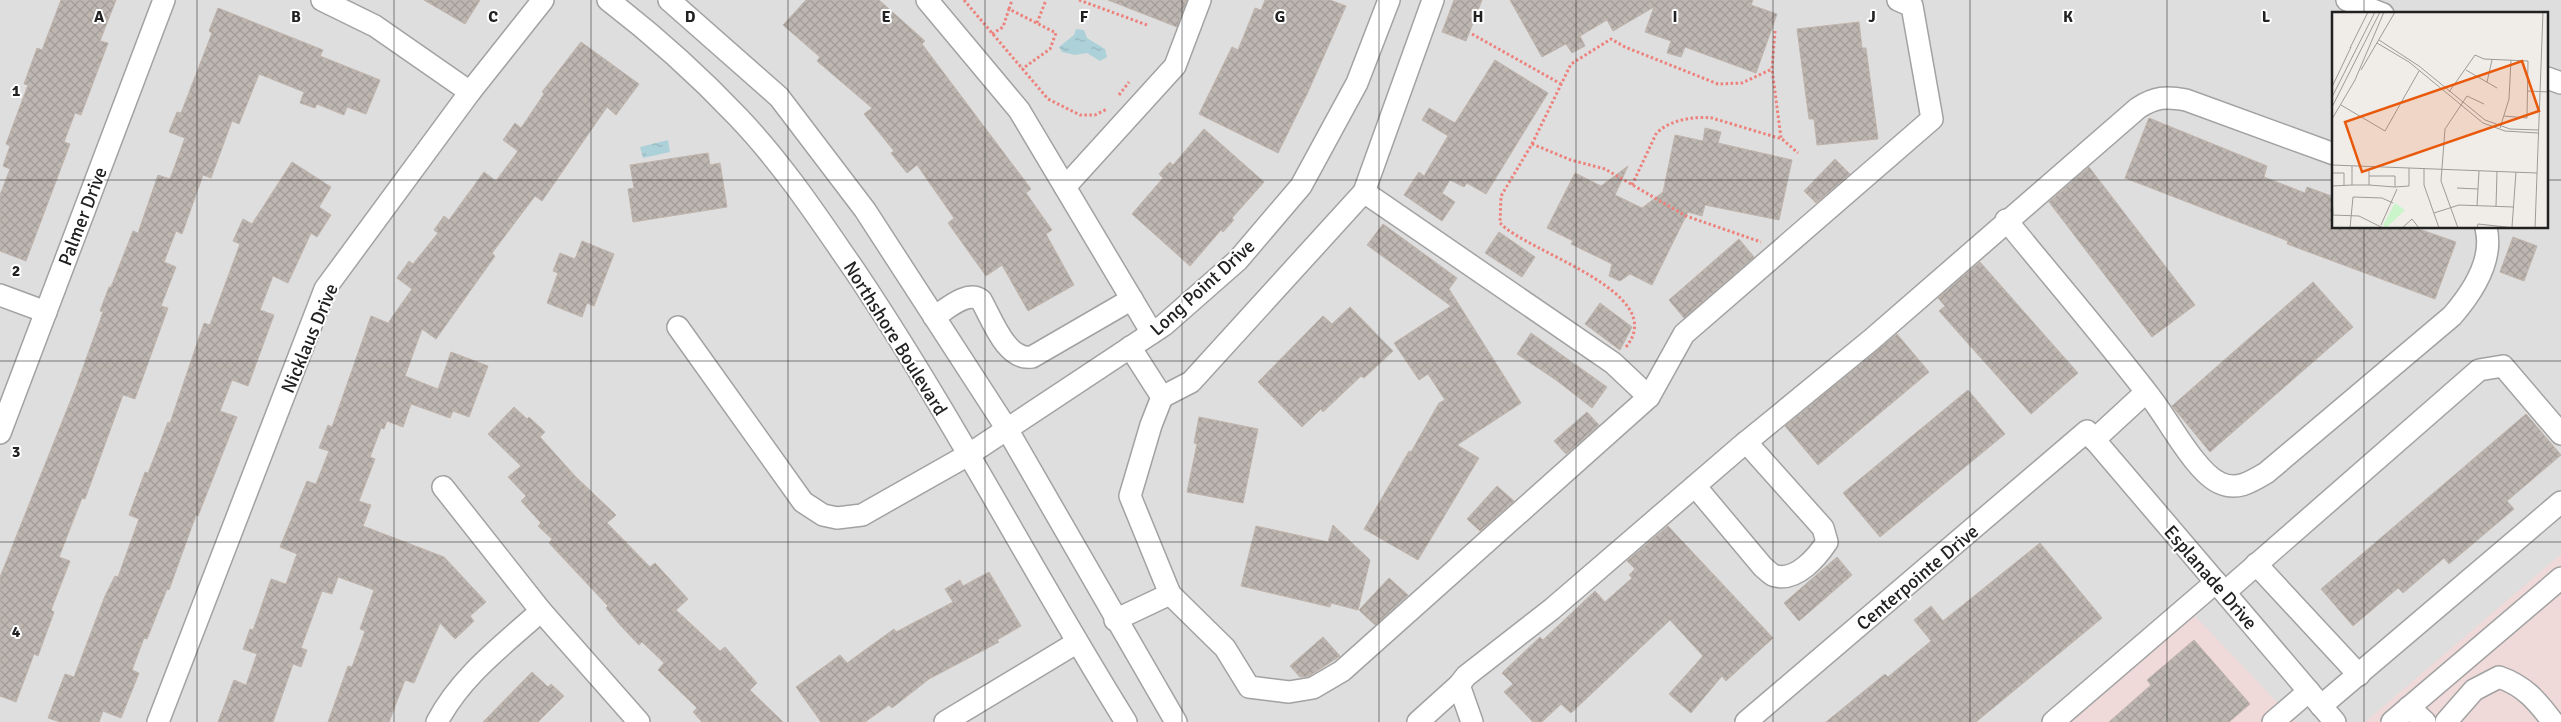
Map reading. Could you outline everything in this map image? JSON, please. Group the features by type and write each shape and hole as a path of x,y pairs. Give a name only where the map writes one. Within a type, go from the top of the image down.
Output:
{"street":[{"name":"Palmer Drive","path":"0,433 164,0"},
{"path":"322,0 375,26 470,92"},
{"name":"Nicklaus Drive","path":"158,722 325,289 470,92 543,0"},
{"name":"Northshore Boulevard","path":"608,0 655,36 740,118 809,204 919,369 1076,643 1126,722"},
{"path":"927,0 1019,110 1152,333"},
{"path":"1065,187 1175,66 1200,0"},
{"name":"Long Point Drive","path":"678,327 803,502 823,515 837,518 862,515 968,455 1130,348 1152,333 1238,260 1301,186 1357,83 1389,0"},
{"path":"1433,0 1364,192 1191,382 1162,397 1151,424 1130,496 1170,594 1225,648 1250,686 1289,692 1313,688 1342,671 1649,396 1684,334 1932,119 1912,6 1898,0"},
{"path":"2347,0 2377,12"},
{"path":"674,1 780,97 865,210 1006,429 1115,620 1176,722"},
{"path":"2548,78 2561,83"},
{"path":"1418,722 1459,686 1466,676 1552,609 1746,442 1871,340 2006,220 2138,108 2152,99 2167,96 2186,100 2332,153"},
{"path":"1364,192 1612,363 1649,396"},
{"path":"2006,220 2146,392 2199,465 2219,483 2238,487 2250,483 2266,473 2452,316 2469,296 2487,253 2486,229"},
{"path":"0,295 46,312"},
{"path":"934,316 968,296 976,296 981,300 1010,351 1018,357 1025,358 1032,357 1132,299"},
{"path":"1130,348 1162,397"},
{"path":"2053,722 2220,587 2256,564 2479,370 2503,366 2561,434"},
{"name":"Centerpointe Drive","path":"1746,722 2146,392"},
{"name":"Esplanade Drive","path":"2091,436 2335,722"},
{"path":"1695,486 1763,567 1775,576 1791,576 1818,556 1827,542 1823,528 1746,442"},
{"path":"443,487 541,611 639,722"},
{"path":"2273,722 2360,675 2561,502"},
{"path":"2256,564 2360,675"},
{"path":"2392,722 2561,578"},
{"path":"1115,620 1170,594"},
{"path":"437,722 446,704 475,669 541,611"},
{"path":"945,722 1076,643"},
{"path":"2446,722 2474,690 2499,677 2514,682 2533,696 2553,722"},
{"path":"1459,686 1472,722"},
{"path":"2409,708 2425,722"}],"path":[{"path":"964,0 1048,99 1080,115 1095,115 1107,110 1112,103"},
{"path":"992,34 1003,27 1012,0"},
{"path":"1037,23 1046,0"},
{"path":"1079,0 1147,25"},
{"path":"1009,9 1056,33 1050,49 1022,69"},
{"path":"1775,31 1772,69 1782,139"},
{"path":"1472,34 1561,84"},
{"path":"1612,363 1634,336 1635,326 1631,311 1622,299 1599,281 1500,222 1501,196 1532,144 1571,64 1612,39 1625,47 1718,84 1742,83 1772,69"},
{"path":"1118,96 1129,82"},
{"path":"1632,185 1656,134 1662,128 1676,122 1703,117 1712,118 1782,139 1798,153"},
{"path":"1532,144 1571,160 1605,169 1686,216 1780,251"}],"shaded area":[{"path":"0,0 2561,0 2561,722 0,722"},
{"path":"2561,554 2561,722 2365,722"},
{"path":"2195,616 2296,722 2053,722"}],"water":[{"path":"1076,29 1084,30 1087,38 1105,49 1107,57 1100,61 1087,53 1075,55 1062,52 1059,47 1074,35"},
{"path":"668,140 670,152 643,158 640,147"}],"building":[{"path":"61,0 116,0 100,41 108,43 81,115 75,113 64,142 70,144 26,261 0,251 0,195 10,169 3,166 10,146 6,144 28,85 24,84 37,48 42,50"},
{"path":"424,0 480,0 465,24"},
{"path":"806,0 879,0 925,41 922,44 1031,189 1026,193 1052,230 1046,234 1074,285 1028,311 1002,265 986,276 948,223 954,218 917,165 907,173 891,153 894,151 864,114 872,108 817,61 820,57 783,25"},
{"path":"1108,0 1187,0 1177,27"},
{"path":"1265,0 1330,0 1346,6 1308,92 1278,153 1199,114 1232,47 1238,50 1255,8 1261,10"},
{"path":"1454,0 1482,0 1466,41 1442,32"},
{"path":"1510,0 1753,0 1751,5 1777,14 1756,73 1685,47 1681,57 1667,53 1671,41 1645,32 1654,7 1613,31 1607,20 1580,36 1585,46 1572,53 1566,44 1542,57"},
{"path":"218,8 323,50 320,56 380,80 366,114 347,107 344,115 317,104 315,108 300,103 304,92 259,74 239,124 232,121 211,178 203,175 182,234 176,231 164,262 176,267 161,306 168,308 135,399 123,395 85,499 82,498 59,557 70,561 51,610 54,612 38,656 34,654 16,702 0,696 0,577 76,387 103,312 100,311 109,287 111,287 133,231 138,233 158,175 170,179 185,138 169,132 177,112 181,113 212,33 209,31"},
{"path":"1859,22 1862,48 1866,48 1878,139 1817,145 1814,119 1809,119 1797,29"},
{"path":"581,42 639,84 616,115 607,107 542,201 535,196 492,253 495,256 436,339 422,329 405,376 438,389 451,352 488,366 469,417 453,411 450,418 411,404 403,427 387,421 384,429 381,428 370,457 375,459 359,501 371,505 363,526 444,557 486,602 470,616 474,621 455,639 440,623 414,683 405,680 389,722 328,722 348,666 352,667 365,631 360,629 374,590 338,577 332,594 322,591 301,648 307,650 301,667 293,664 273,722 218,722 234,680 246,685 257,654 243,649 250,629 253,630 271,579 286,584 297,554 280,547 307,481 316,484 329,451 319,448 328,425 332,427 371,316 388,323 412,289 397,278 409,261 413,264 438,233 434,230 444,216 449,220 484,172 496,181 518,151 503,140 515,123 521,128 544,94 542,92"},
{"path":"1495,60 1548,93 1486,194 1467,183 1464,187 1450,180 1442,193 1455,202 1442,221 1404,195 1419,172 1424,176 1448,136 1422,120 1429,108 1455,123"},
{"path":"2149,118 2267,166 2264,177 2305,193 2307,187 2332,196 2332,229 2419,229 2456,242 2435,299 2287,244 2288,241 2125,178"},
{"path":"1705,128 1721,132 1718,143 1792,160 1779,220 1705,205 1702,216 1688,212 1652,285 1630,274 1620,281 1609,276 1612,264 1571,244 1573,241 1547,228 1575,173 1601,186 1628,166 1615,195 1642,208 1663,192 1675,135 1703,141"},
{"path":"1204,129 1264,182 1232,218 1234,220 1223,232 1221,230 1190,266 1132,214 1163,178 1159,174 1170,162 1173,165"},
{"path":"708,153 710,165 720,163 727,207 633,222 628,189 634,188 630,165"},
{"path":"1835,159 1850,174 1816,203 1804,191"},
{"path":"292,162 331,187 319,207 331,215 317,237 311,233 288,283 273,276 260,310 274,315 248,386 232,380 220,411 237,417 198,516 196,515 169,590 167,589 147,639 144,638 132,670 139,673 121,718 103,711 99,722 60,722 48,718 65,674 74,677 105,596 115,576 118,577 139,519 129,515 145,472 148,473 168,422 170,423 204,323 210,325 240,244 233,241 243,219 252,224"},
{"path":"2089,167 2195,305 2152,337 2049,202"},
{"path":"1383,224 1457,278 1449,289 1521,403 1457,445 1479,458 1418,560 1364,529 1439,403 1445,400 1428,374 1419,380 1394,343 1451,306 1367,245"},
{"path":"1499,232 1535,257 1522,277 1485,253"},
{"path":"2513,237 2537,246 2524,281 2500,272"},
{"path":"1739,239 1754,257 1684,318 1669,300"},
{"path":"582,241 614,254 594,306 587,303 582,317 547,303 558,273 553,271 560,253 575,259"},
{"path":"1980,262 2078,373 2031,414 1939,311 1945,306 1938,298"},
{"path":"2313,282 2353,327 2210,452 2172,406"},
{"path":"1600,303 1632,327 1620,350 1585,324"},
{"path":"1350,307 1393,351 1364,378 1361,376 1323,412 1321,409 1302,427 1258,382 1323,316 1332,324"},
{"path":"1531,333 1607,387 1592,408 1556,380 1517,354"},
{"path":"1897,334 1929,372 1818,465 1785,426"},
{"path":"1968,390 2005,434 1880,537 1843,493"},
{"path":"514,407 527,419 529,417 545,432 540,437 575,476 616,515 607,523 650,567 655,563 688,599 676,610 720,651 725,647 757,683 750,690 783,722 702,722 693,712 697,708 658,670 664,663 642,642 639,645 620,625 606,608 608,606 549,543 552,539 538,526 541,523 521,501 526,496 508,477 521,466 488,434"},
{"path":"1587,412 1599,425 1566,454 1554,441"},
{"path":"2526,414 2561,455 2507,501 2514,509 2449,564 2444,558 2403,593 2398,588 2353,626 2321,589"},
{"path":"1199,417 1258,429 1243,503 1187,492 1197,444 1194,443"},
{"path":"1497,486 1514,501 1480,531 1467,519"},
{"path":"1333,525 1370,560 1358,610 1331,603 1330,607 1241,586 1256,526 1328,542"},
{"path":"1668,526 1773,638 1726,681 1722,676 1691,713 1669,694 1703,656 1670,620 1571,713 1561,704 1542,722 1533,722 1504,692 1513,684 1502,673 1540,637 1543,640 1595,591 1605,602 1632,578 1629,575 1635,569 1627,561"},
{"path":"2040,543 2102,618 1976,722 1826,722 1885,674 1888,677 1931,641 1914,620 1931,606 1943,621"},
{"path":"1837,557 1852,575 1799,621 1784,603"},
{"path":"989,572 1021,626 997,640 999,642 929,679 892,708 889,705 865,722 821,722 796,687 840,655 847,663 894,629 896,632 953,602 945,589 960,580 963,586"},
{"path":"1389,578 1408,595 1375,625 1359,610"},
{"path":"1323,637 1340,656 1309,676 1300,677 1290,666"},
{"path":"2194,640 2250,704 2229,722 2109,722 2151,685 2147,680"},
{"path":"532,672 548,687 551,684 564,696 538,722 483,722"}]}
